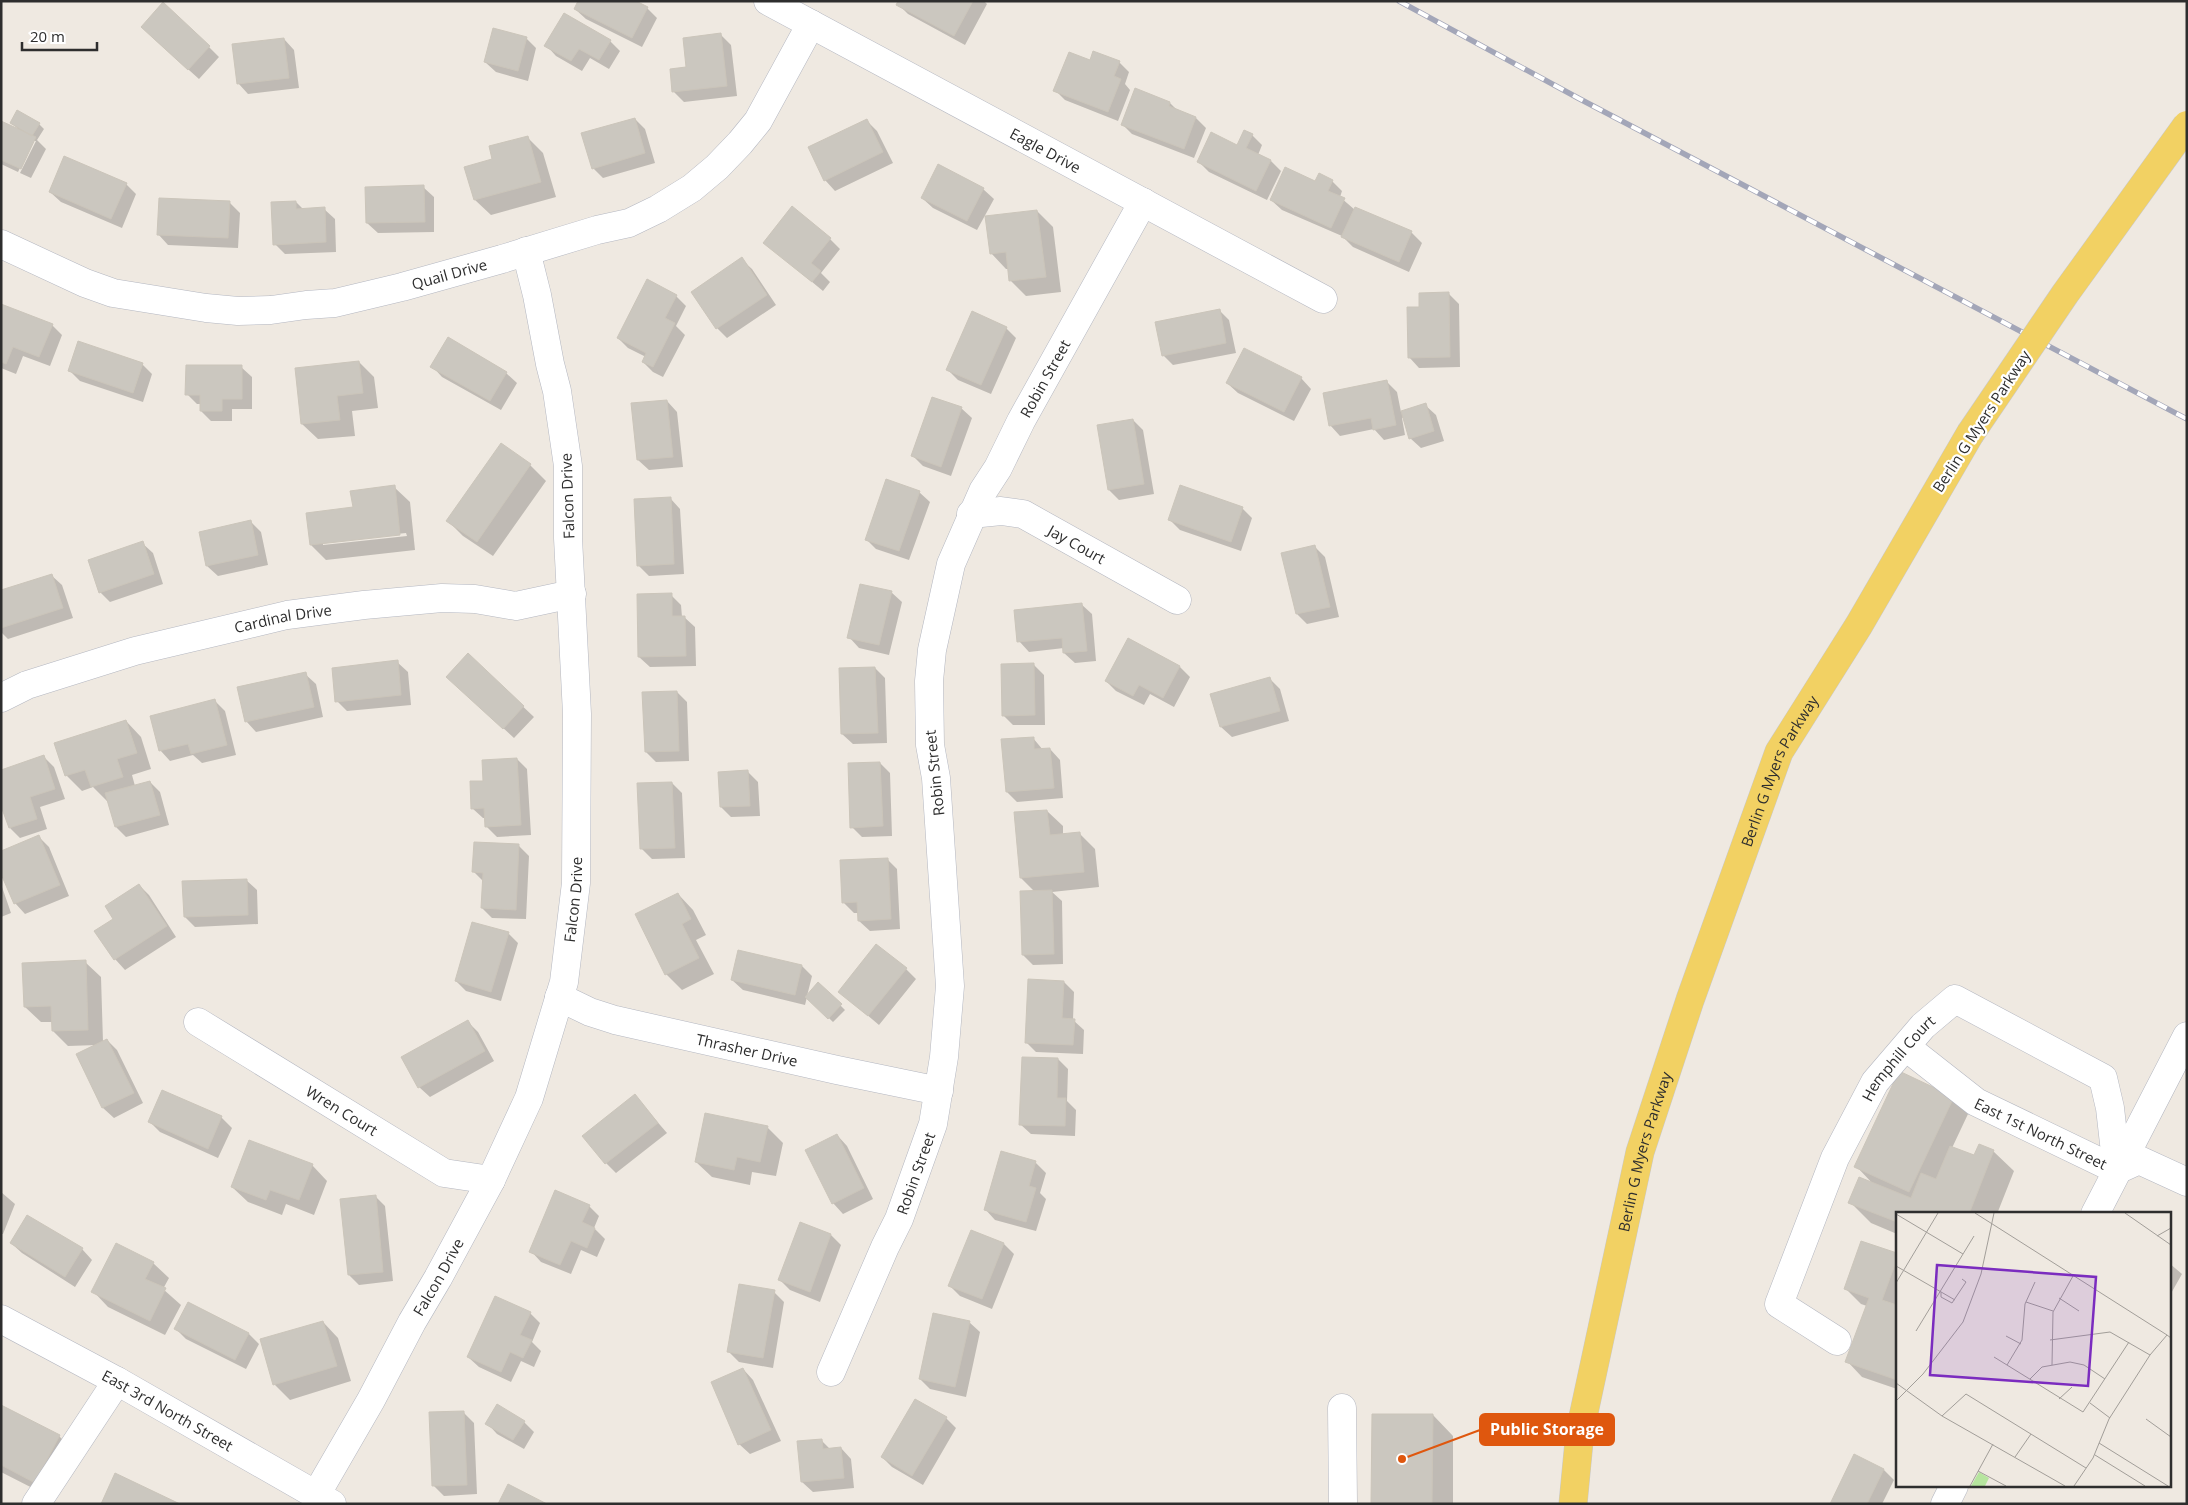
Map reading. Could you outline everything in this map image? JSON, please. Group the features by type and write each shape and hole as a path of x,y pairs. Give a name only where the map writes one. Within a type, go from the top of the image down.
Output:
{"main road":[{"name":"Berlin G Myers Parkway","path":"1573,1504 1580,1431 1606,1318 1640,1152 1693,991 1779,752 1859,625 1970,434 2065,294 2187,125"}],"street":[{"name":"Eagle Drive","path":"768,1 1323,299"},
{"name":"Quail Drive","path":"1,244 85,283 113,292 206,308 238,311 271,310 335,303 402,287 597,230 629,223 658,209 692,188 717,167 758,121 811,24"},
{"name":"Robin Street","path":"831,1372 881,1255 899,1219 933,1124 939,1091 950,986 936,778 930,745 929,681 932,650 951,564 971,514 1143,202"},
{"name":"Falcon Drive","path":"324,1499 371,1400 491,1180 528,1098 564,982 576,883 577,714 568,538 567,456 557,391 550,364 538,295 526,251"},
{"name":"Jay Court","path":"971,514 1001,511 1022,514 1177,600"},
{"name":"Cardinal Drive","path":"1,698 27,685 136,652 286,615 442,598 475,599 516,606 572,594"},
{"name":"Thrasher Drive","path":"559,997 590,1012 615,1020 939,1091"},
{"name":"Hemphill Court","path":"1837,1341 1780,1304 1835,1158 1875,1082 1923,1026 1955,1000 2103,1078 2110,1108 2117,1170"},
{"name":"Wren Court","path":"198,1022 444,1173 491,1180"},
{"path":"2096,1212 2187,1036"},
{"name":"East 1st North Street","path":"1906,1047 1976,1102 2117,1170 2139,1160 2187,1182"},
{"name":"East 3rd North Street","path":"1,1319 118,1381 324,1499"},
{"path":"36,1504 118,1381"},
{"path":"1342,1408 1343,1504"},
{"path":"1945,1504 1953,1488"}],"building":[{"path":"578,1 636,1 648,7 632,38 574,9"},
{"path":"898,1 973,1 954,36 896,5"},
{"path":"163,2 210,46 188,70 141,27"},
{"path":"564,13 611,40 599,60 579,49 571,61 544,46"},
{"path":"493,28 527,37 518,71 484,62"},
{"path":"721,33 727,86 672,92 670,69 686,67 683,38"},
{"path":"284,38 289,78 237,84 232,44"},
{"path":"1093,51 1120,61 1114,76 1121,79 1108,112 1053,91 1069,52 1090,60"},
{"path":"1135,88 1170,102 1169,106 1196,117 1184,149 1121,125"},
{"path":"17,110 40,123 32,136 10,123"},
{"path":"635,118 645,153 592,169 581,133"},
{"path":"867,119 883,152 824,181 808,147"},
{"path":"1,121 36,137 21,169 1,160"},
{"path":"1244,130 1253,134 1246,148 1271,160 1256,191 1197,162 1211,132 1237,145"},
{"path":"528,136 541,182 474,200 464,167 492,159 489,146"},
{"path":"64,156 127,183 111,219 49,192"},
{"path":"938,164 984,188 967,221 921,198"},
{"path":"1285,167 1315,181 1319,173 1333,180 1328,191 1345,198 1331,228 1270,200"},
{"path":"424,185 425,222 366,223 365,187"},
{"path":"159,198 230,201 228,238 157,235"},
{"path":"296,201 296,209 325,207 326,242 273,245 271,202"},
{"path":"792,206 831,238 811,263 821,271 812,282 763,243"},
{"path":"1355,207 1412,231 1399,262 1341,237"},
{"path":"1037,210 1046,277 1009,281 1006,252 990,254 985,216"},
{"path":"742,257 767,295 716,329 691,292"},
{"path":"647,279 677,295 665,318 675,323 653,367 642,362 646,353 617,338"},
{"path":"1449,292 1450,357 1408,358 1407,307 1419,307 1419,293"},
{"path":"1,304 53,324 39,357 13,347 6,364 1,362"},
{"path":"1220,309 1226,343 1162,356 1155,322"},
{"path":"972,311 1007,327 981,385 946,370"},
{"path":"448,337 507,372 490,401 430,367"},
{"path":"78,341 143,363 133,393 68,371"},
{"path":"1244,348 1302,377 1284,412 1226,383"},
{"path":"359,361 363,393 337,396 340,420 301,424 295,368"},
{"path":"186,365 242,365 242,399 222,399 222,411 200,411 200,395 185,395"},
{"path":"1387,380 1396,425 1373,430 1371,418 1329,426 1323,393"},
{"path":"932,397 962,407 941,467 911,456"},
{"path":"667,400 673,457 637,460 631,403"},
{"path":"1426,403 1434,431 1409,439 1401,411"},
{"path":"1133,419 1144,484 1108,490 1097,425"},
{"path":"501,443 531,464 477,542 446,521"},
{"path":"886,479 920,491 899,551 865,540"},
{"path":"395,485 400,535 310,545 306,513 353,507 350,491"},
{"path":"1180,485 1243,507 1231,542 1168,520"},
{"path":"671,497 674,564 637,566 634,499"},
{"path":"251,520 258,555 206,566 199,532"},
{"path":"143,541 154,574 99,593 88,560"},
{"path":"1315,545 1330,607 1296,614 1281,553"},
{"path":"52,574 63,608 1,628 1,590"},
{"path":"860,584 892,591 879,645 847,638"},
{"path":"672,593 672,616 685,616 686,656 638,657 637,594"},
{"path":"1082,603 1087,651 1063,653 1062,638 1017,642 1014,610"},
{"path":"1128,638 1180,666 1163,698 1139,685 1133,696 1105,681"},
{"path":"468,653 524,706 503,729 446,677"},
{"path":"398,660 401,695 335,702 332,668"},
{"path":"1034,663 1035,715 1002,716 1001,664"},
{"path":"875,667 878,733 841,734 839,668"},
{"path":"306,672 314,707 245,722 237,687"},
{"path":"1270,677 1280,711 1220,727 1210,694"},
{"path":"677,691 679,751 645,752 642,692"},
{"path":"215,699 227,745 191,754 188,744 159,751 150,716"},
{"path":"126,720 137,753 117,759 123,777 91,787 85,770 65,776 54,743"},
{"path":"1034,737 1034,749 1050,748 1054,788 1006,792 1001,739"},
{"path":"44,755 55,789 30,797 37,819 9,828 1,806 1,770"},
{"path":"517,758 521,825 485,827 484,808 471,809 470,781 483,781 482,760"},
{"path":"880,762 883,826 850,828 848,763"},
{"path":"748,770 750,806 720,807 718,772"},
{"path":"150,781 160,815 115,827 105,793"},
{"path":"672,782 675,848 640,849 637,783"},
{"path":"1047,810 1050,835 1080,832 1084,872 1020,878 1014,812"},
{"path":"39,835 60,885 14,904 1,874 1,851"},
{"path":"474,842 519,844 516,910 481,908 483,873 472,872"},
{"path":"888,858 891,919 858,921 857,902 842,903 840,860"},
{"path":"247,879 248,915 184,917 182,881"},
{"path":"139,884 167,926 114,960 94,931 113,919 105,906"},
{"path":"1052,890 1054,954 1022,955 1020,891"},
{"path":"678,893 691,919 682,924 699,958 665,975 635,914"},
{"path":"472,922 509,932 491,992 455,981"},
{"path":"876,944 907,968 868,1016 838,992"},
{"path":"738,950 802,965 795,995 731,980"},
{"path":"86,960 88,1030 52,1031 51,1006 24,1007 22,963"},
{"path":"1028,979 1064,981 1062,1018 1075,1019 1073,1045 1025,1043"},
{"path":"818,982 842,1004 828,1019 805,997"},
{"path":"468,1020 485,1051 418,1088 401,1057"},
{"path":"107,1039 134,1093 102,1108 76,1054"},
{"path":"1022,1057 1058,1058 1057,1098 1066,1098 1065,1126 1019,1125"},
{"path":"1899,1071 1954,1097 1909,1192 1854,1167"},
{"path":"162,1090 222,1116 208,1149 148,1122"},
{"path":"635,1094 658,1123 605,1164 582,1136"},
{"path":"705,1113 768,1126 760,1162 737,1157 734,1170 695,1162"},
{"path":"837,1134 864,1188 832,1204 805,1150"},
{"path":"249,1140 313,1164 299,1200 270,1190 266,1200 231,1187"},
{"path":"1979,1144 1994,1150 1970,1212 1896,1212 1896,1222 1848,1203 1859,1177 1911,1198 1921,1173 1936,1179 1950,1146 1974,1155"},
{"path":"1001,1151 1036,1161 1029,1186 1036,1188 1026,1222 984,1210"},
{"path":"555,1190 590,1205 582,1222 595,1228 587,1248 571,1241 560,1265 529,1252"},
{"path":"376,1195 383,1272 348,1275 340,1199"},
{"path":"27,1215 83,1248 65,1277 10,1243"},
{"path":"800,1222 831,1234 810,1292 778,1280"},
{"path":"971,1230 1004,1243 982,1299 948,1286"},
{"path":"1861,1241 1896,1253 1896,1262 1882,1300 1896,1305 1896,1380 1845,1362 1869,1298 1844,1289"},
{"path":"116,1243 154,1262 145,1279 166,1288 150,1321 91,1292"},
{"path":"739,1284 775,1290 763,1358 727,1352"},
{"path":"495,1296 531,1312 520,1335 532,1340 523,1358 510,1352 501,1372 467,1357"},
{"path":"188,1302 249,1333 235,1360 174,1329"},
{"path":"933,1313 970,1321 955,1387 919,1379"},
{"path":"323,1321 337,1366 273,1385 260,1339"},
{"path":"743,1368 771,1430 738,1445 711,1382"},
{"path":"915,1399 947,1417 912,1476 881,1457"},
{"path":"497,1404 525,1421 513,1440 485,1424"},
{"path":"1,1405 60,1435 35,1483 1,1465"},
{"path":"464,1411 467,1485 432,1486 429,1412"},
{"path":"1372,1414 1433,1414 1432,1504 1371,1504"},
{"path":"822,1439 823,1449 841,1447 844,1478 801,1482 797,1441"},
{"path":"1854,1454 1884,1469 1867,1504 1830,1504"},
{"path":"115,1473 180,1504 101,1504"},
{"path":"508,1484 547,1504 498,1504"}],"railway":[{"path":"1399,1 1578,98 2187,419"}],"place":[{"name":"Public Storage","path":"1402,1459"}]}
